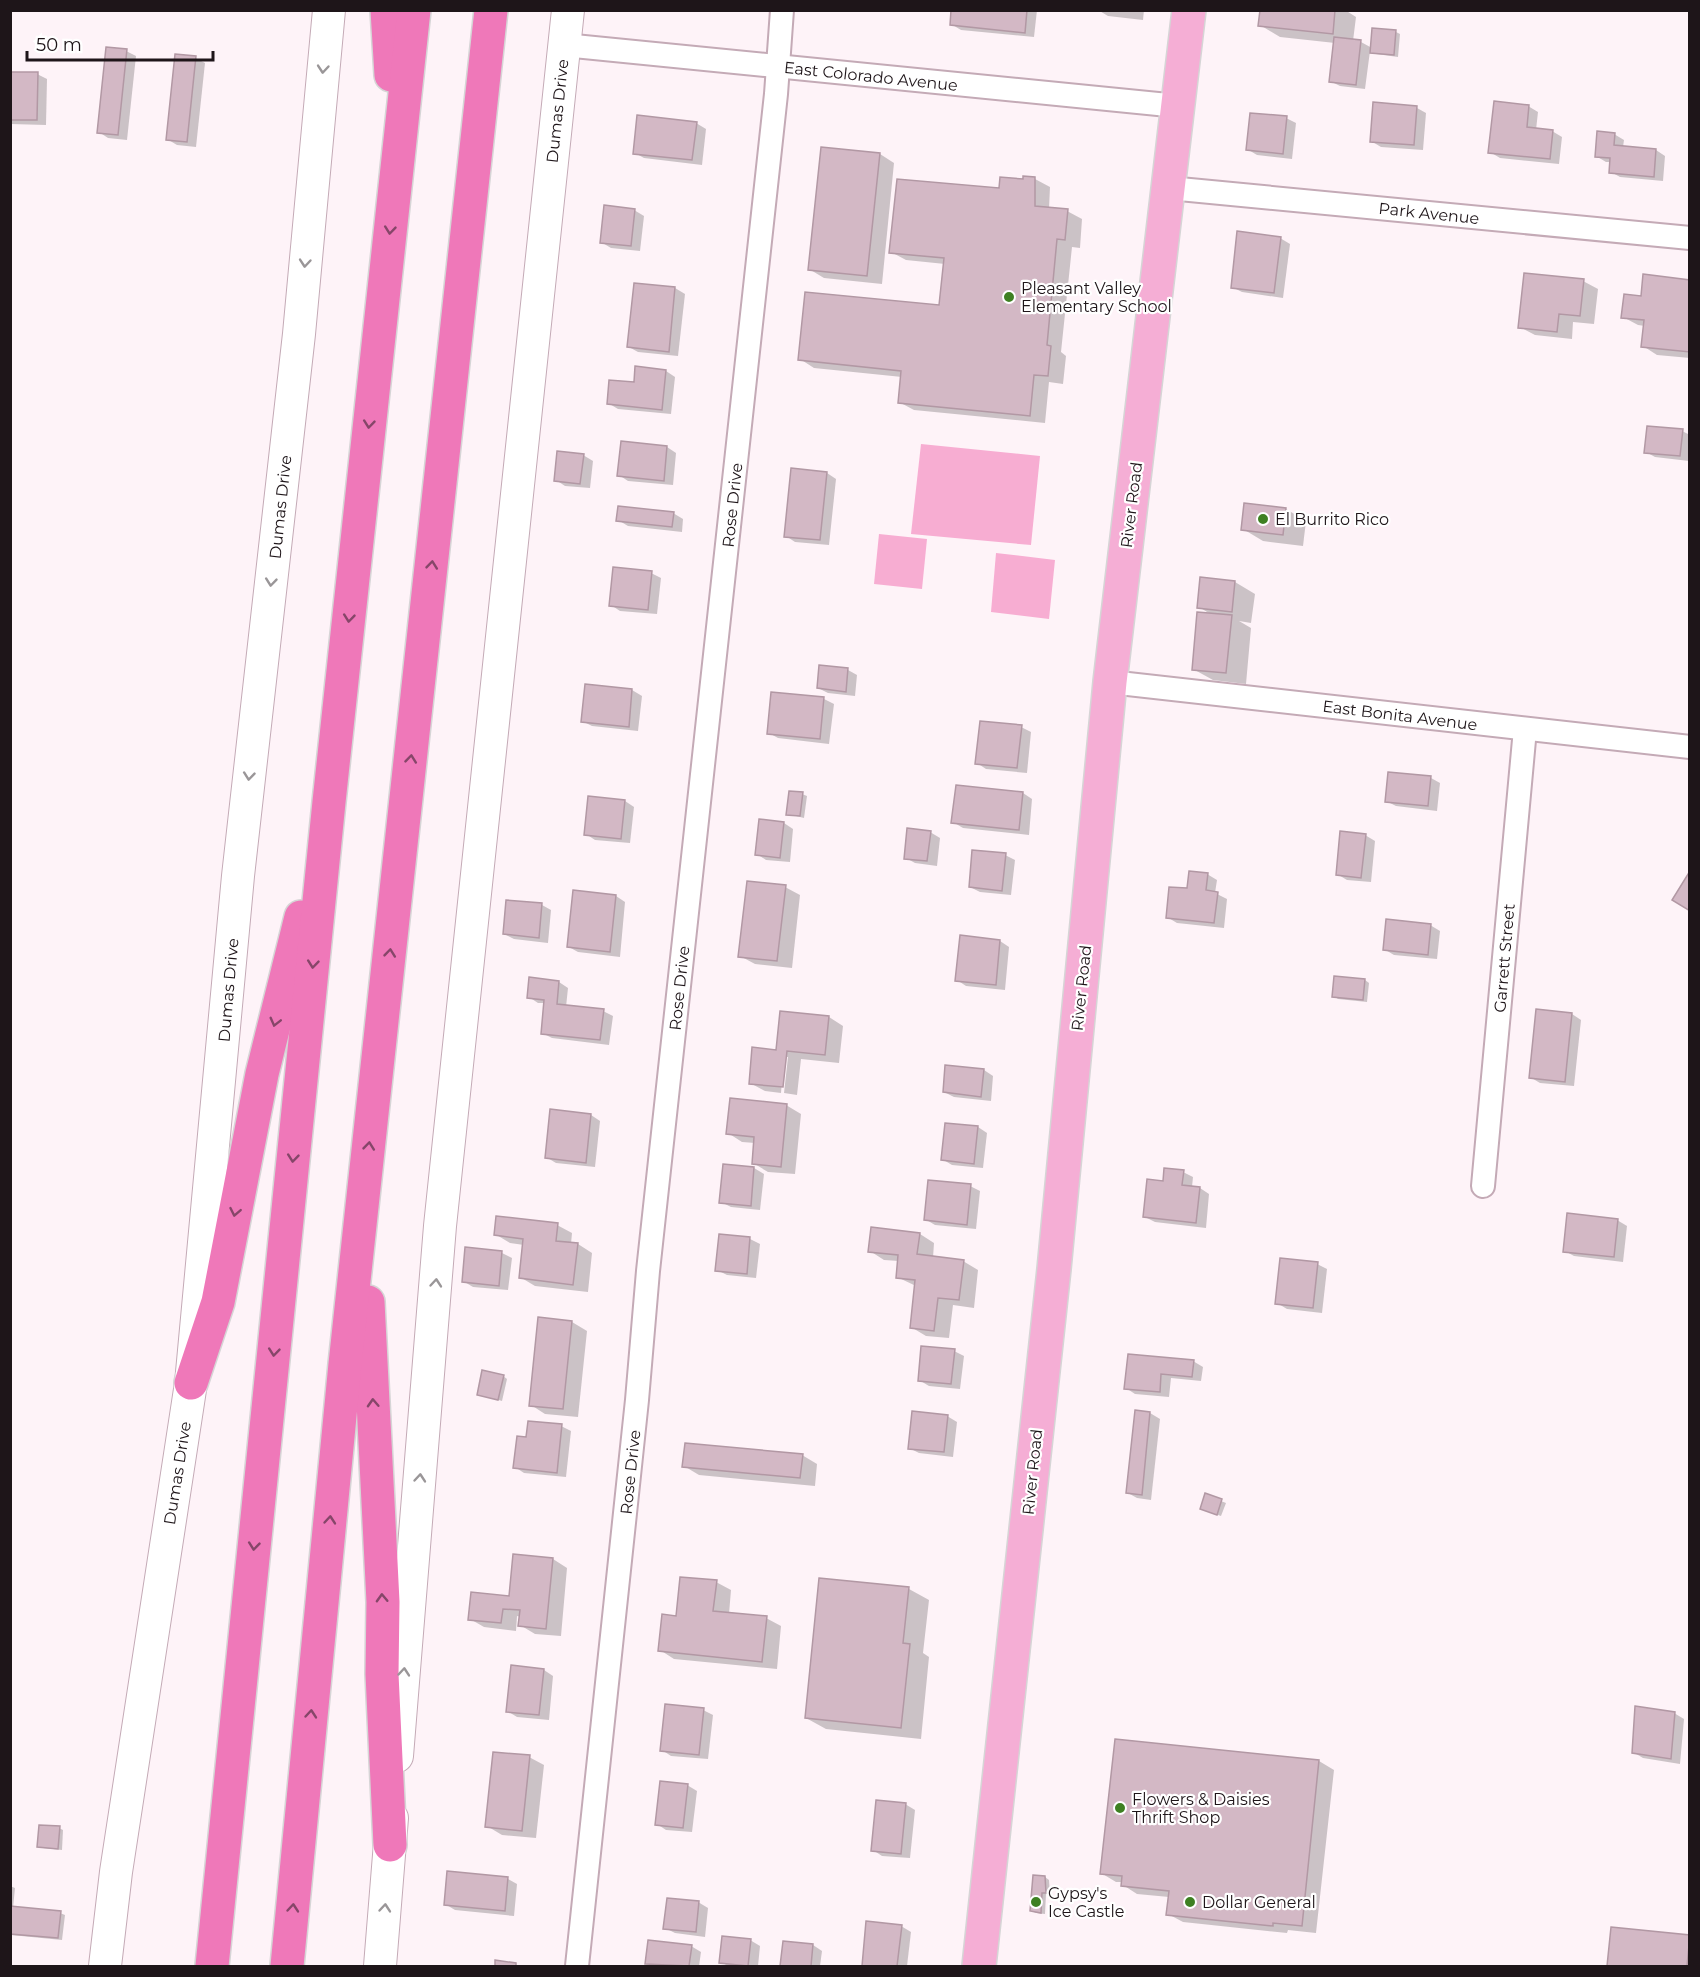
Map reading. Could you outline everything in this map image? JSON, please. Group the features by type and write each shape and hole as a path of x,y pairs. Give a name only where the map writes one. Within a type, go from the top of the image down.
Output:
{"highway":[{"path":"387,10 396,172"},
{"path":"212,1966 329,802 414,10"},
{"path":"287,1966 343,1376 486,57 493,10"},
{"path":"191,1383 218,1302 262,1074 329,802"},
{"path":"363,1205 383,1602 382,1674 390,1845"}],"main road":[{"name":"Dumas Drive","path":"105,1966 116,1872 191,1383 237,887 299,334 329,10"},
{"name":"Dumas Drive","path":"380,1966 440,1226 568,10"},
{"name":"River Road","path":"979,1966 1056,1246 1110,682 1189,10"}],"street":[{"name":"Rose Drive","path":"577,1966 637,1400 648,1271 710,690 722,603 782,10"},
{"name":"East Colorado Avenue","path":"564,45 1178,106"},
{"name":"Park Avenue","path":"1169,188 1689,238"},
{"name":"East Bonita Avenue","path":"1110,682 1689,747"},
{"name":"Garrett Street","path":"1483,1186 1525,729"}],"shaded area":[{"path":"921,444 1040,456 1031,545 911,534"},
{"path":"879,534 927,539 922,589 874,584"},
{"path":"996,553 1055,560 1049,619 991,612"}],"building":[{"path":"951,10 1027,10 1025,33 950,25"},
{"path":"1260,10 1335,10 1333,34 1258,26"},
{"path":"1372,28 1396,30 1394,55 1370,53"},
{"path":"1334,37 1361,40 1356,85 1329,82"},
{"path":"106,47 127,49 118,135 97,133"},
{"path":"175,54 196,56 187,142 166,140"},
{"path":"10,72 38,72 37,120 10,120"},
{"path":"1494,101 1529,105 1527,127 1553,130 1550,159 1488,153"},
{"path":"1373,102 1417,106 1414,145 1370,142"},
{"path":"1250,113 1287,116 1283,154 1246,150"},
{"path":"637,115 697,122 692,160 633,154"},
{"path":"1597,131 1615,133 1614,145 1656,149 1654,177 1609,173 1610,158 1595,157"},
{"path":"821,147 880,153 867,276 808,270"},
{"path":"1023,176 1035,177 1035,206 1068,209 1065,240 1057,239 1047,345 1051,346 1048,376 1034,375 1030,416 898,403 901,371 798,360 805,292 939,305 944,258 889,253 897,179 999,188 1000,177 1023,179"},
{"path":"604,205 635,209 631,246 600,243"},
{"path":"1237,231 1281,237 1274,293 1231,288"},
{"path":"1524,273 1584,279 1580,316 1559,314 1557,332 1518,328"},
{"path":"1643,274 1690,280 1690,352 1641,347 1644,320 1621,318 1624,294 1641,296"},
{"path":"634,283 675,287 669,352 627,347"},
{"path":"635,366 666,370 662,410 607,404 609,380 634,382"},
{"path":"1647,426 1683,429 1680,456 1644,453"},
{"path":"621,441 667,446 664,481 617,476"},
{"path":"557,451 584,454 580,484 554,481"},
{"path":"791,468 827,472 820,540 784,537"},
{"path":"1244,503 1286,508 1283,535 1241,530"},
{"path":"618,506 674,512 672,527 616,521"},
{"path":"613,567 652,571 648,610 609,606"},
{"path":"1200,577 1235,581 1232,612 1197,608"},
{"path":"1197,612 1232,615 1226,673 1192,670"},
{"path":"819,665 848,668 846,692 817,688"},
{"path":"585,684 632,689 629,727 581,722"},
{"path":"771,692 824,697 820,739 767,734"},
{"path":"980,721 1022,725 1017,768 975,764"},
{"path":"1388,772 1431,776 1428,806 1385,802"},
{"path":"956,785 1023,792 1019,830 951,823"},
{"path":"789,791 803,792 800,816 786,815"},
{"path":"588,796 625,800 621,839 584,835"},
{"path":"759,819 784,822 780,858 755,855"},
{"path":"907,828 931,831 927,861 904,859"},
{"path":"1340,831 1366,834 1361,878 1336,875"},
{"path":"972,850 1006,853 1002,891 969,887"},
{"path":"1189,871 1208,873 1206,890 1218,892 1214,923 1166,918 1169,887 1187,888"},
{"path":"1690,871 1690,911 1672,900"},
{"path":"747,881 786,885 777,961 738,957"},
{"path":"573,890 616,895 610,952 567,947"},
{"path":"506,900 542,903 539,938 503,934"},
{"path":"1386,919 1431,924 1428,955 1383,950"},
{"path":"960,935 1000,940 996,985 955,981"},
{"path":"1334,976 1365,979 1363,1000 1332,997"},
{"path":"529,977 559,981 557,1004 604,1009 600,1040 541,1034 544,1000 527,998"},
{"path":"1536,1009 1572,1013 1565,1082 1529,1078"},
{"path":"780,1011 829,1016 825,1055 787,1051 783,1087 749,1084 752,1047 776,1050"},
{"path":"945,1065 984,1069 981,1097 943,1092"},
{"path":"730,1098 787,1104 781,1167 752,1164 754,1137 726,1134"},
{"path":"550,1109 591,1114 586,1163 545,1158"},
{"path":"945,1123 978,1126 974,1164 941,1160"},
{"path":"723,1164 754,1167 751,1206 719,1203"},
{"path":"1164,1168 1184,1170 1182,1185 1200,1187 1196,1223 1143,1217 1147,1179 1163,1181"},
{"path":"928,1180 971,1184 967,1225 924,1220"},
{"path":"1567,1213 1618,1219 1614,1257 1563,1252"},
{"path":"496,1216 558,1223 556,1241 578,1243 573,1285 519,1278 523,1239 494,1235"},
{"path":"871,1227 920,1233 917,1254 964,1260 959,1300 938,1298 934,1331 910,1328 915,1280 896,1278 898,1255 868,1252"},
{"path":"719,1234 750,1237 747,1274 715,1271"},
{"path":"465,1247 502,1251 499,1286 462,1282"},
{"path":"1280,1258 1318,1262 1313,1308 1275,1304"},
{"path":"538,1317 572,1321 563,1409 529,1406"},
{"path":"921,1346 955,1349 951,1384 918,1381"},
{"path":"1128,1354 1194,1360 1192,1377 1161,1374 1160,1392 1124,1389"},
{"path":"482,1370 504,1375 498,1400 477,1395"},
{"path":"1135,1410 1150,1412 1142,1495 1126,1493"},
{"path":"912,1411 948,1415 944,1452 908,1449"},
{"path":"528,1421 562,1424 557,1473 513,1468 517,1436 526,1437"},
{"path":"685,1443 803,1454 800,1478 682,1467"},
{"path":"1205,1493 1222,1499 1217,1515 1200,1509"},
{"path":"513,1554 553,1558 546,1629 518,1626 520,1610 503,1609 501,1623 468,1620 471,1592 509,1596"},
{"path":"680,1577 717,1580 713,1611 767,1616 762,1662 658,1651 662,1614 676,1616"},
{"path":"819,1578 909,1587 903,1643 910,1644 901,1728 805,1718"},
{"path":"511,1665 544,1669 539,1715 506,1712"},
{"path":"665,1704 704,1708 699,1755 660,1751"},
{"path":"1635,1706 1675,1712 1671,1759 1632,1753"},
{"path":"1115,1739 1319,1760 1302,1926 1273,1923 1273,1926 1166,1915 1169,1891 1121,1886 1122,1876 1100,1874"},
{"path":"493,1752 530,1755 522,1831 485,1827"},
{"path":"660,1781 688,1784 683,1828 655,1825"},
{"path":"876,1800 906,1803 901,1854 871,1851"},
{"path":"39,1825 60,1826 58,1849 37,1847"},
{"path":"447,1871 508,1877 505,1911 444,1905"},
{"name":"Gypsy's Ice Castle","path":"1033,1875 1045,1876 1046,1893 1042,1893 1041,1913 1030,1911"},
{"path":"667,1898 699,1901 696,1932 663,1929"},
{"path":"10,1906 61,1911 58,1938 10,1934"},
{"path":"866,1921 902,1925 897,1966 862,1966"},
{"path":"1611,1927 1690,1935 1687,1966 1607,1966"},
{"path":"722,1936 751,1939 748,1966 719,1963"},
{"path":"648,1940 692,1945 689,1966 645,1964"},
{"path":"783,1941 813,1944 811,1966 780,1966"},
{"path":"495,1960 516,1963 516,1966 495,1966"}],"place":[{"name":"Pleasant Valley Elementary School","path":"1009,297"},
{"name":"El Burrito Rico","path":"1263,519"},
{"name":"Flowers & Daisies Thrift Shop","path":"1120,1808"},
{"name":"Gypsy's Ice Castle","path":"1036,1902"},
{"name":"Dollar General","path":"1190,1902"}]}
